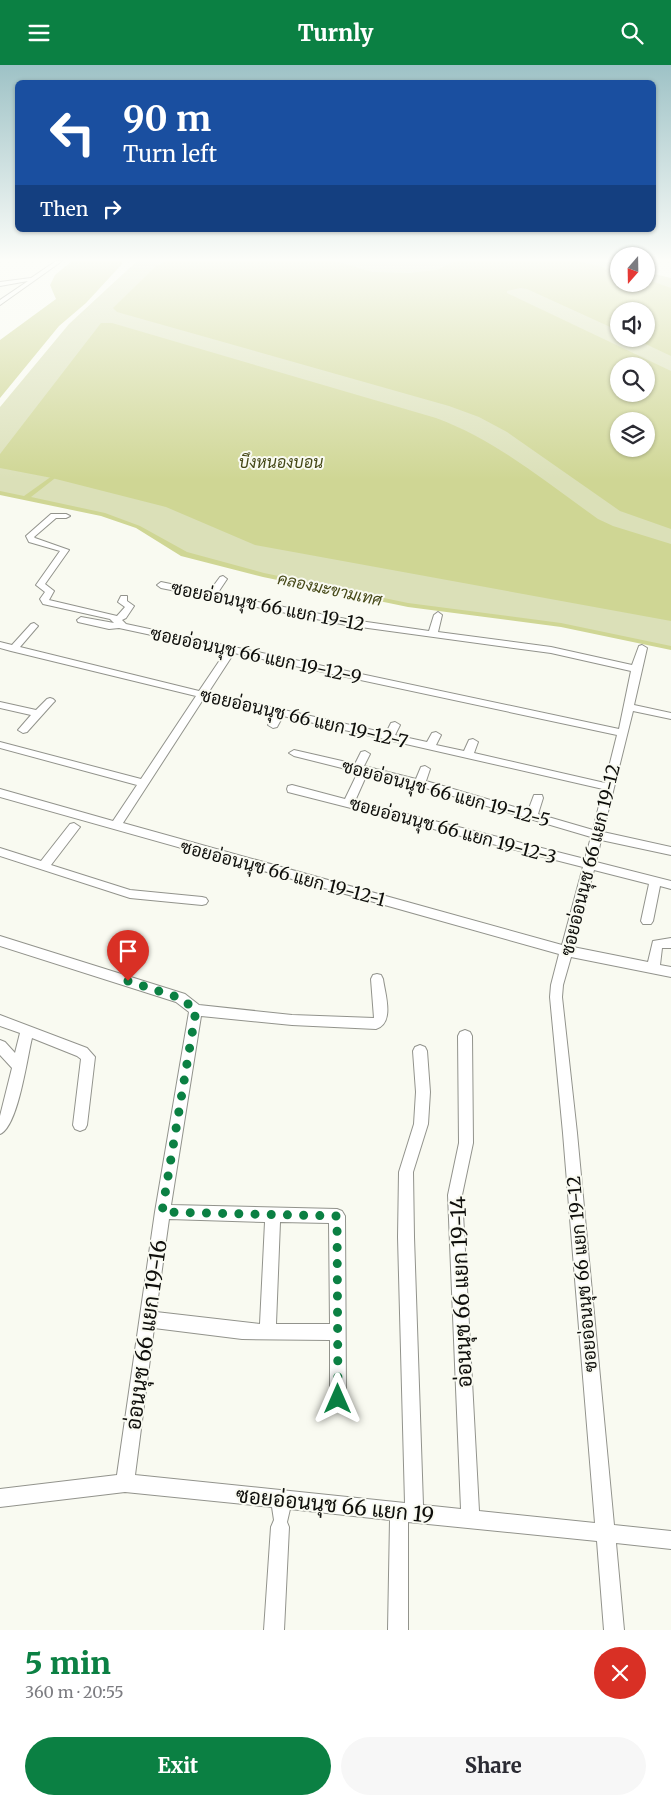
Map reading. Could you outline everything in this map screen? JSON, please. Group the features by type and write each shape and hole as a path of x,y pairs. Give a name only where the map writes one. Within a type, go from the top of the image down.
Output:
{"street":[{"name":"ซอยอ่อนนุช 66 แยก 19-12-9","path":"66,516 54,516 30,536 32,540 66,550 40,585 50,591 44,600 118,622 232,649 621,733"},
{"path":"211,595 223,579"},
{"name":"ซอยอ่อนนุช 66 แยก 19-12","path":"161,585 346,623 551,649 636,669 629,707 557,985 556,1013 570,1133 614,1630"},
{"path":"81,620 109,626 118,622 130,606 122,602 124,598"},
{"path":"433,634 438,615"},
{"path":"14,649 34,626"},
{"name":"ซอยอ่อนนุช 66 แยก 19-12-7","path":"0,645 202,695 609,787"},
{"path":"115,826 232,649"},
{"path":"636,669 642,649"},
{"path":"23,730 50,701"},
{"path":"0,705 38,714"},
{"path":"629,707 671,716"},
{"path":"274,725 281,713"},
{"path":"389,737 395,725"},
{"path":"430,746 436,735"},
{"path":"468,755 473,742"},
{"path":"0,745 143,783"},
{"name":"ซอยอ่อนนุช 66 แยก 19-12-5","path":"294,753 420,783 597,835 671,851"},
{"path":"349,802 365,754"},
{"path":"420,783 426,769"},
{"path":"587,794 590,783"},
{"name":"ซอยอ่อนนุช 66 แยก 19-12-3","path":"292,789 349,802 589,866 671,885"},
{"name":"ซอยอ่อนนุช 66 แยก 19-12-1","path":"0,793 567,951 671,972"},
{"path":"532,815 538,797"},
{"path":"44,866 74,827"},
{"path":"0,852 130,893 202,901"},
{"path":"647,921 655,881"},
{"path":"0,941 180,998 196,1010 292,1020 376,1024 380,1022 381,1018 378,979"},
{"path":"653,968 658,944 671,943"},
{"name":"อ่อนนุช 66 แยก 19-16","path":"126,1483 162,1212 196,1010"},
{"path":"0,1020 82,1052 88,1057 80,1125"},
{"path":"0,1128 8,1116 27,1030"},
{"name":"อ่อนนุช 66 แยก 19-14","path":"465,1036 466,1143 455,1195 470,1519"},
{"path":"0,1046 19,1067"},
{"path":"398,1630 407,1512 406,1172 421,1124 423,1092 420,1051"},
{"path":"162,1212 337,1216 338,1399"},
{"path":"268,1332 273,1215"},
{"path":"148,1319 242,1331 338,1332"},
{"name":"ซอยอ่อนนุช 66 แยก 19","path":"0,1498 126,1483 281,1514 407,1512 671,1540"},
{"path":"274,1630 281,1514"}],"shaded area":[{"path":"61,334 610,334 610,347 655,347 655,334 671,334 671,648 561,625 408,605 263,575 184,554 138,527 103,514 0,493 0,407"}],"water":[{"path":"8,334 52,334 0,398 0,340"},
{"name":"บึงหนองบอน","path":"92,334 150,334 436,418 479,438 520,463 598,519 613,526 671,544 671,621 255,545 166,507 52,478 0,468 0,454"},
{"path":"195,334 593,334 610,342 610,347 621,347 642,357 610,357 610,402 655,402 655,363 671,371 671,529 620,511 507,432 479,417 449,406"},
{"path":"655,334 671,334 671,356 652,347 655,347"}],"waterway":[{"path":"26,498 52,478"},
{"name":"คลองมะขามเทศ","path":"0,493 103,514 138,527 184,554 263,575 408,605 561,625 671,648"}],"route":[{"path":"128,981 180,998 192,1005 196,1010 162,1212 337,1216 338,1399"}]}
